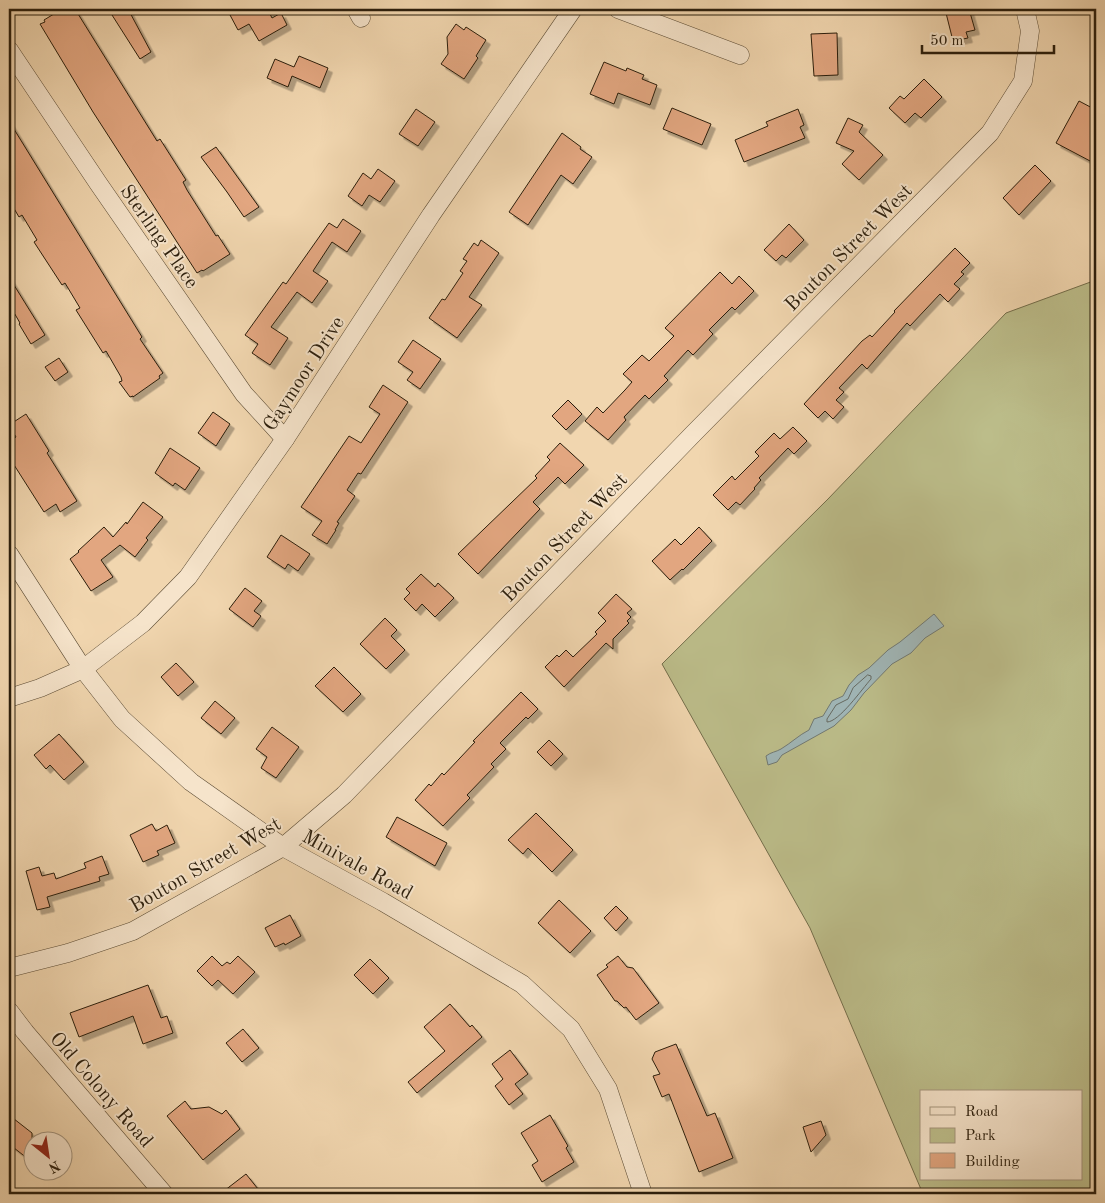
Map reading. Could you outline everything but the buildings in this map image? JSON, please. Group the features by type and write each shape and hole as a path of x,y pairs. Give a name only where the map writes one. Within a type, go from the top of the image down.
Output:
{"street":[{"name":"Gaymoor Drive","path":"9,698 40,688 82,669 143,623 188,577 286,439 431,215 574,9"},
{"path":"618,9 740,55"},
{"name":"Bouton Street West","path":"9,968 68,953 133,931 283,847 344,795 693,434 990,133 1023,81 1030,31 1025,9"},
{"name":"Sterling Place","path":"9,50 98,183 244,394 286,439"},
{"name":"Minivale Road","path":"9,554 82,669 122,719 191,782 283,847 383,902 522,984 571,1030 608,1089 643,1194"},
{"name":"Old Colony Road","path":"9,1011 164,1194"}],"green space":[{"path":"1096,280 1096,1194 923,1194 810,928 662,664 828,499 1006,313"}],"water":[{"path":"934,614 944,626 925,638 911,653 892,664 834,726 782,755 777,762 768,765 766,756 781,749 809,730 814,719 823,716 832,701 843,696 849,685 858,675"}]}
